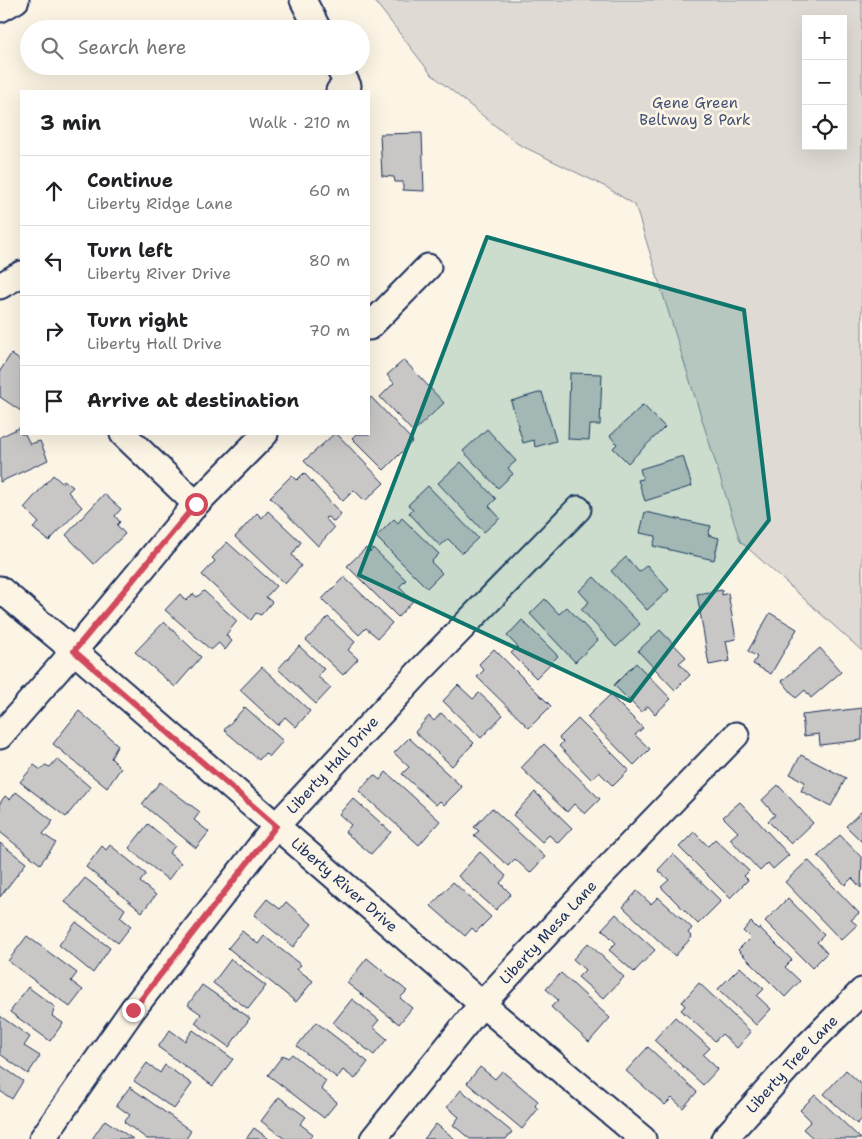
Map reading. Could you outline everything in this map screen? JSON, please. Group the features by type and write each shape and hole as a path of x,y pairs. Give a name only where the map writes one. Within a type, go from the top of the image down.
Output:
{"street":[{"path":"0,9 16,0"},
{"path":"303,0 313,20"},
{"path":"341,90 348,86 342,75"},
{"path":"370,327 428,267"},
{"path":"0,286 20,275"},
{"path":"124,435 196,504"},
{"path":"0,736 74,651 196,504 264,435"},
{"name":"Liberty Hall Drive","path":"42,1139 133,1010 276,826 420,671 578,509"},
{"name":"Liberty River Drive","path":"0,589 482,1004 643,1139"},
{"name":"Liberty Mesa Lane","path":"372,1139 482,1004 602,874 736,735"},
{"name":"Liberty Tree Lane","path":"724,1139 809,1044 862,991"}],"highlighted area":[{"path":"487,237 744,310 769,520 630,701 359,575"}],"green space":[{"name":"Gene Green Beltway 8 Park","path":"374,0 862,0 862,651 740,541 635,205 606,187 518,144 431,74"}],"building":[{"path":"422,133 424,191 403,190 403,182 395,182 394,177 382,176 380,134"},
{"path":"11,354 20,360 20,410 0,397 0,371"},
{"path":"404,360 444,403 413,432 380,397 394,383 387,375"},
{"path":"570,373 602,374 600,425 590,425 589,440 568,439"},
{"path":"542,392 556,441 535,447 534,440 523,443 511,401"},
{"path":"370,398 413,441 384,470 352,438 355,435 370,435"},
{"path":"643,405 665,427 628,463 613,448 617,444 610,436"},
{"path":"20,427 20,435 26,435 30,444 40,441 48,460 0,482 0,437"},
{"path":"487,429 516,461 508,468 513,474 498,488 463,451"},
{"path":"333,435 338,435 384,483 365,501 354,490 343,501 304,461"},
{"path":"683,456 692,486 645,501 638,480 643,479 640,469"},
{"path":"461,462 496,499 489,506 500,518 484,532 438,483"},
{"path":"304,473 341,514 334,522 328,517 325,518 334,528 318,546 270,497 292,475 297,480"},
{"path":"53,475 62,483 64,480 73,487 68,492 82,507 49,541 33,528 39,523 24,508"},
{"path":"428,486 478,538 462,553 448,539 440,546 409,513 413,509 408,505"},
{"path":"104,494 121,509 115,516 120,522 117,525 125,534 94,564 66,535"},
{"path":"268,511 301,542 292,555 301,566 285,584 235,537 257,513 262,518"},
{"path":"645,512 711,526 708,535 719,538 714,560 653,546 656,536 640,533"},
{"path":"402,518 439,554 431,562 442,573 427,588 376,537 394,519 398,523"},
{"path":"227,542 276,586 266,597 272,602 261,615 256,613 251,620 202,575 215,561 212,558"},
{"path":"366,548 370,552 373,548 406,580 399,587 413,601 398,617 347,566"},
{"path":"626,557 639,572 647,565 669,590 647,610 611,571"},
{"path":"344,577 392,623 378,638 366,628 359,635 322,599"},
{"path":"594,577 640,624 616,647 581,609 589,602 579,591"},
{"path":"722,590 722,595 728,593 736,639 726,641 730,661 709,665 697,594"},
{"path":"204,591 237,621 226,635 232,641 225,650 219,643 211,650 165,610 180,594 186,601 193,594 197,597"},
{"path":"545,599 559,614 567,607 598,640 575,662 530,614"},
{"path":"770,613 797,629 771,674 753,664 757,657 748,651"},
{"path":"328,617 355,642 348,650 358,659 343,675 306,640"},
{"path":"522,620 558,656 536,678 511,653 518,647 507,636"},
{"path":"164,622 201,657 175,687 135,652"},
{"path":"660,630 686,657 679,663 690,675 675,690 638,651"},
{"path":"299,646 324,669 317,676 331,688 316,704 278,669"},
{"path":"820,648 841,672 811,698 805,690 796,698 782,681"},
{"path":"494,649 551,706 529,728 477,677 484,670 479,664"},
{"path":"636,663 671,699 655,714 648,706 641,712 614,685"},
{"path":"262,667 310,711 296,727 285,717 278,725 240,690"},
{"path":"458,685 473,699 479,693 503,715 481,738 443,701"},
{"path":"610,695 643,728 635,735 650,749 634,765 587,717"},
{"path":"245,707 283,741 269,757 265,753 259,760 224,730"},
{"path":"862,708 862,740 820,745 819,734 804,736 802,715"},
{"path":"79,711 118,745 111,758 121,768 107,788 53,744"},
{"path":"441,713 474,743 452,766 415,732 429,716 434,721"},
{"path":"578,719 629,770 613,786 599,772 591,779 559,746 563,742 559,738"},
{"path":"409,738 462,787 444,805 440,801 436,805 402,774 409,767 394,753"},
{"path":"544,744 600,799 585,814 574,804 567,812 521,768"},
{"path":"801,755 846,778 831,806 801,791 805,782 790,774"},
{"path":"57,759 90,787 66,817 20,782 34,765 41,770 45,765 50,767"},
{"path":"386,772 440,821 419,845 359,791 374,775 380,780"},
{"path":"160,782 200,812 194,820 209,832 196,848 142,804"},
{"path":"778,785 813,823 791,844 768,821 775,815 762,800"},
{"path":"16,792 53,821 43,834 56,843 40,864 0,832 0,803 5,796 10,800"},
{"path":"535,792 572,828 558,843 549,835 542,842 513,815"},
{"path":"353,798 391,832 371,854 345,832 351,825 339,814"},
{"path":"740,802 789,855 773,869 768,863 760,871 730,839 738,832 723,817"},
{"path":"492,808 545,857 530,873 515,859 508,866 474,835 479,831 474,827"},
{"path":"862,811 862,842 846,826"},
{"path":"148,824 175,846 169,853 181,863 168,880 129,848"},
{"path":"694,832 708,846 715,839 749,871 744,876 748,880 730,898 679,847"},
{"path":"840,835 862,858 861,888 852,878 845,885 818,856"},
{"path":"0,843 26,863 0,897"},
{"path":"110,845 146,874 140,882 156,895 142,912 86,867 102,846 106,850"},
{"path":"480,852 506,876 500,883 511,894 496,910 458,876"},
{"path":"673,854 721,901 698,924 661,887 669,880 658,870"},
{"path":"808,860 859,913 851,920 857,925 841,940 785,882"},
{"path":"85,878 125,909 120,917 131,926 118,943 65,902"},
{"path":"453,882 491,917 476,932 472,928 465,936 431,906"},
{"path":"637,891 651,904 658,897 692,928 688,933 692,937 675,956 623,907"},
{"path":"788,898 824,935 817,942 827,953 812,968 765,921"},
{"path":"267,899 280,909 286,902 312,924 293,947 254,915"},
{"path":"616,914 655,950 634,972 609,950 616,943 602,929"},
{"path":"76,922 110,948 93,973 59,945"},
{"path":"751,922 758,929 760,928 792,960 785,967 800,981 785,997 738,950 750,938 743,931"},
{"path":"242,931 258,944 264,936 301,965 297,969 313,981 296,1002 228,948"},
{"path":"27,936 77,973 71,981 83,990 70,1007 8,961"},
{"path":"588,943 624,977 603,999 578,977 585,970 573,959"},
{"path":"367,958 407,991 400,998 412,1008 399,1024 347,983"},
{"path":"231,959 266,986 248,1009 213,983"},
{"path":"740,967 764,989 757,996 771,1009 756,1025 718,989"},
{"path":"561,973 610,1018 589,1042 551,1007 558,1000 546,989"},
{"path":"699,983 751,1032 737,1048 722,1034 715,1041 681,1010 685,1006 682,1002"},
{"path":"202,985 250,1018 229,1047 195,1023 201,1014 188,1005"},
{"path":"28,987 55,1007 52,1016 63,1023 50,1041 10,1012"},
{"path":"352,999 379,1020 373,1027 387,1039 374,1055 333,1023"},
{"path":"0,1016 30,1037 24,1046 40,1056 28,1074 0,1054"},
{"path":"675,1017 710,1048 703,1055 718,1069 703,1085 654,1040"},
{"path":"316,1022 368,1062 355,1079 343,1070 337,1078 297,1046"},
{"path":"170,1030 185,1041 193,1030 233,1059 213,1086 158,1047"},
{"path":"648,1047 697,1092 683,1108 672,1098 665,1105 626,1071"},
{"path":"292,1054 326,1081 321,1089 337,1102 324,1118 268,1075 283,1055 288,1058"},
{"path":"147,1063 160,1073 165,1065 192,1084 174,1109 134,1081"},
{"path":"0,1065 23,1081 12,1099 0,1091"},
{"path":"480,1067 495,1079 502,1071 538,1101 535,1106 538,1109 522,1129 467,1083"},
{"path":"846,1070 862,1085 862,1119 857,1124 824,1094"},
{"path":"130,1087 191,1131 186,1139 147,1139 124,1122 130,1115 116,1105"},
{"path":"461,1090 512,1132 506,1139 470,1139 453,1125 459,1117 447,1107"},
{"path":"815,1095 861,1139 814,1139 803,1129 811,1121 800,1110"},
{"path":"279,1097 306,1117 300,1124 313,1134 309,1139 285,1139 261,1121"},
{"path":"105,1120 133,1139 92,1139"},
{"path":"436,1124 455,1139 424,1139"},
{"path":"254,1128 269,1139 246,1139"}],"route":[{"path":"133,1010 276,826 74,651 196,504"}]}
